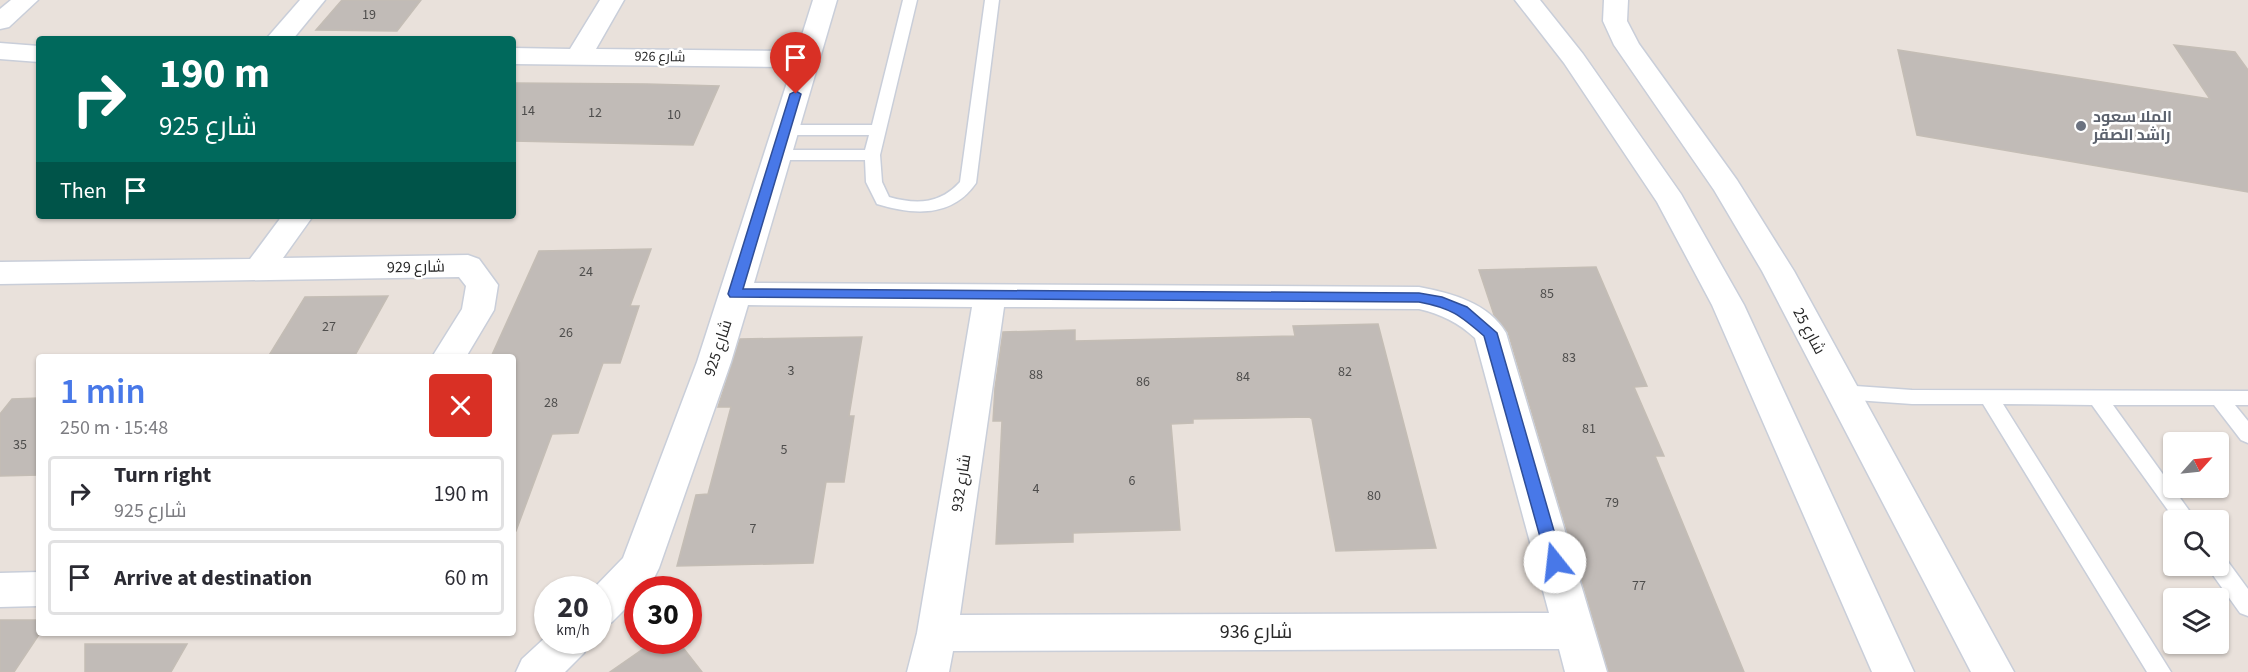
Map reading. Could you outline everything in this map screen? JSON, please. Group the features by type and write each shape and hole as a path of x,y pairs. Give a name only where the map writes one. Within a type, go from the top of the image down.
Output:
{"street":[{"path":"0,22 26,0"},
{"path":"282,36 313,0"},
{"path":"579,56 612,0"},
{"name":"شارع 925","path":"612,596 639,568 714,362 825,0"},
{"path":"1527,0 1574,59 1671,201 1728,305 1893,672"},
{"name":"شارع 25","path":"1616,0 1615,21 1627,45 1727,187 1778,271 1993,672"},
{"path":"0,51 36,54"},
{"name":"شارع 926","path":"516,56 807,59"},
{"path":"260,268 296,219"},
{"name":"شارع 929","path":"0,273 468,266 482,285 478,310 451,354"},
{"path":"735,294 1419,297 1442,301 1462,310 1490,333 1586,672"},
{"name":"شارع 932","path":"928,672 937,633 990,294"},
{"path":"0,590 36,589"},
{"name":"شارع 936","path":"937,633 1575,631"},
{"path":"537,672 556,654"}],"lane":[{"path":"910,0 872,155 874,182 883,200 917,208 938,205 957,197 968,183 992,0"},
{"path":"781,142 878,130"},
{"path":"781,142 872,155"},
{"path":"1841,392 1912,397 2248,398"},
{"path":"1988,397 2160,672"},
{"path":"2098,398 2180,510"},
{"path":"2219,398 2248,435"},
{"path":"2226,576 2248,606"}],"building":[{"path":"342,0 421,0 397,31 316,30"},
{"name":"الملا سعود راشد الصقر","path":"2174,45 2235,52 2248,70 2248,192 1917,135 1898,50 2210,99"},
{"path":"516,83 719,86 693,145 516,141"},
{"path":"651,249 630,306 639,306 620,363 603,363 578,433 552,434 516,531 516,354 492,354 539,251"},
{"path":"1596,267 1647,386 1634,387 1664,456 1655,456 1744,672 1609,672 1508,332 1494,315 1479,270"},
{"path":"388,296 356,354 270,354 305,297"},
{"path":"1378,324 1436,548 1336,551 1312,419 1309,417 1193,419 1193,423 1171,424 1180,530 1073,533 1073,542 996,544 1002,421 993,421 1003,332 1075,330 1075,341 1295,336 1293,326"},
{"path":"862,337 849,416 854,416 844,482 826,482 813,563 677,566 696,495 708,494 731,407 718,407 740,339"},
{"path":"36,398 36,475 0,476 0,414 12,399"},
{"path":"0,620 36,620 36,636 38,636 14,672 0,672"},
{"path":"85,644 187,644 171,672 85,672"},
{"path":"636,654 688,654 702,672 610,672"}],"place":[{"name":"الملا سعود راشد الصقر","path":"2081,126"}],"route":[{"path":"796,94 735,294 1419,297 1442,301 1477,320 1490,333 1555,562"}]}
